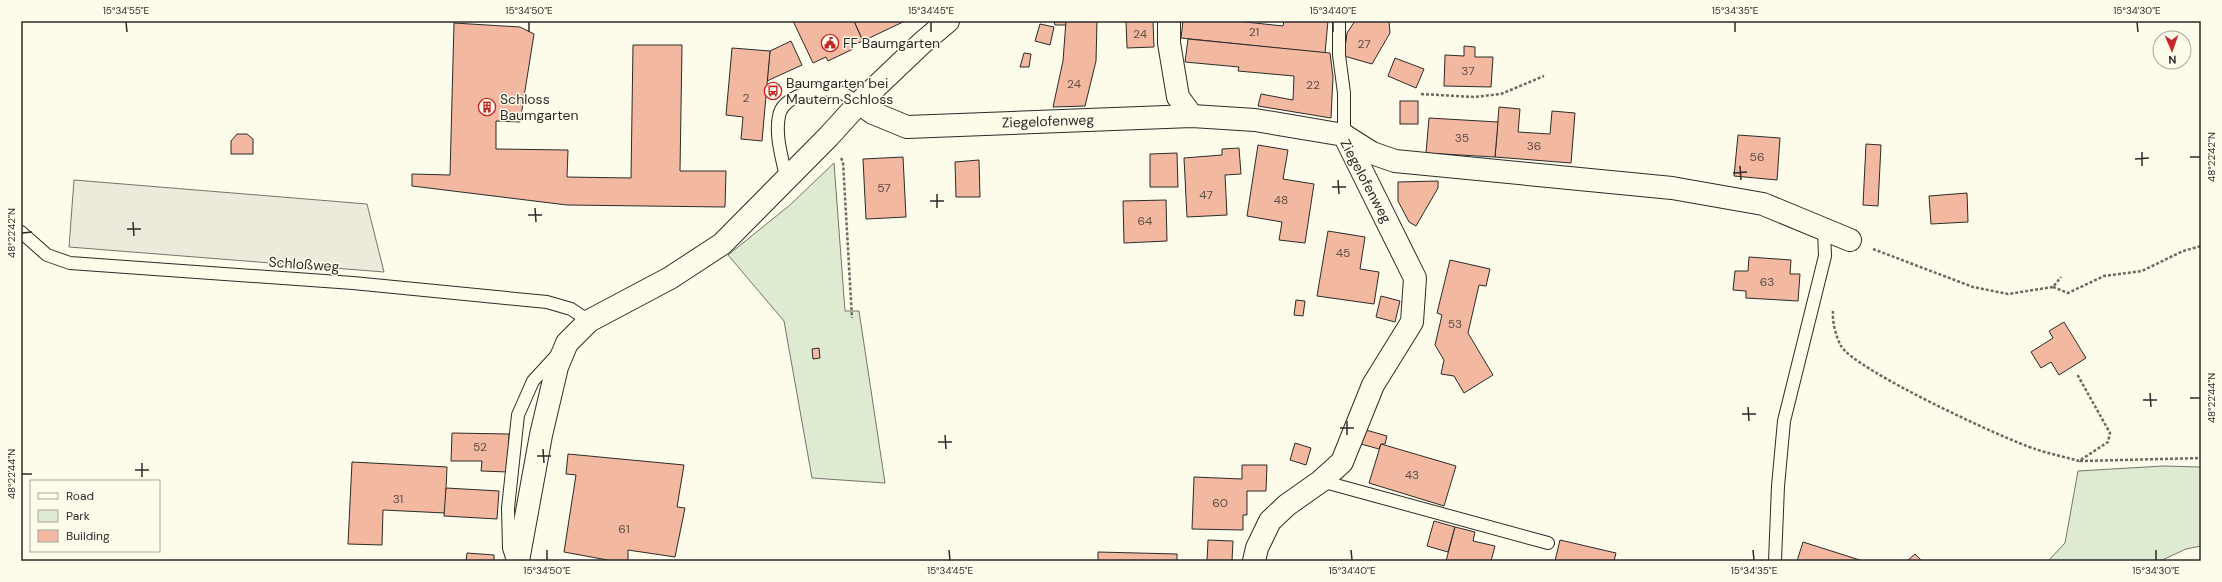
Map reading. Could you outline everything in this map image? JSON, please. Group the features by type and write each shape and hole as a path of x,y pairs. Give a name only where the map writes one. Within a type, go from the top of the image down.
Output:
{"street":[{"path":"518,561 541,435 557,367 567,343 589,322 670,278 722,244 786,177 829,136 859,102 922,42 948,21"},
{"path":"1169,21 1169,43 1178,97 1192,116"},
{"name":"Ziegelofenweg","path":"859,102 873,113 907,127 1192,116 1255,120 1344,135 1415,278 1412,322 1373,385 1342,462 1321,482 1287,505 1270,521 1256,548 1254,561"},
{"path":"1344,135 1372,153 1395,161 1672,188 1763,204 1850,240"}],"lane":[{"path":"1339,21 1339,55 1344,92 1344,135"},
{"path":"786,177 778,127 779,114 792,99 813,90 836,91 859,102"},
{"path":"1775,561 1778,486 1784,421 1825,256 1824,230"},
{"name":"Schloßweg","path":"21,232 47,255 70,263 353,283 547,302 572,309 589,322"},
{"path":"513,561 510,548 508,508 518,415 534,381 567,343"},
{"path":"1321,482 1548,543"}],"path":[{"path":"1421,94 1474,97 1501,94 1544,76"},
{"path":"829,136 843,162 852,318"},
{"path":"1850,240 1973,288 2008,294 2053,287 2068,293 2104,276 2142,271 2183,251 2201,246"},
{"path":"2053,287 2061,277"},
{"path":"1834,306 1832,318 1841,347 1863,366 1971,422 2035,449 2079,461 2201,458"},
{"path":"2076,374 2110,433 2108,442 2079,461"}],"green space":[{"path":"834,163 845,311 859,311 885,483 812,478 784,321 728,255 790,205"},
{"path":"2163,466 2201,467 2201,546 2186,549 2160,561 2048,561 2065,543 2078,471"}],"shaded area":[{"path":"74,180 367,204 384,272 69,247"}],"building":[{"name":"FF Baumgarten","path":"793,21 854,21 863,41 851,46 853,49 828,61 826,57 813,63"},
{"path":"854,21 905,21 863,41"},
{"path":"1054,21 1066,21 1066,25 1055,25"},
{"path":"1066,21 1097,21 1096,61 1085,106 1053,107 1063,61"},
{"path":"1126,21 1153,21 1154,47 1127,48"},
{"path":"1183,21 1236,21 1283,26 1284,21 1328,21 1325,53 1181,38"},
{"path":"1355,21 1389,21 1390,33 1372,64 1344,56 1347,33"},
{"name":"Schloss Baumgarten","path":"454,23 520,27 534,34 520,122 496,121 496,149 568,150 567,177 631,178 633,45 682,45 680,171 726,171 725,207 567,205 412,186 412,174 450,175"},
{"path":"1040,24 1054,27 1050,45 1035,41"},
{"path":"1188,39 1330,53 1333,77 1331,118 1258,106 1261,94 1293,100 1294,76 1238,71 1239,67 1185,62"},
{"path":"791,41 802,65 767,81 770,51"},
{"path":"1464,46 1475,47 1475,57 1493,57 1491,87 1444,86 1445,55 1464,56"},
{"path":"732,48 770,51 762,141 741,139 743,117 726,115"},
{"path":"1024,53 1031,54 1029,67 1020,67"},
{"path":"1395,58 1424,69 1416,88 1388,76"},
{"path":"1400,101 1418,101 1418,124 1400,124"},
{"path":"1499,107 1520,109 1518,132 1550,134 1552,111 1575,113 1571,163 1495,157"},
{"path":"1429,118 1498,122 1495,157 1426,153"},
{"path":"237,134 247,134 253,139 253,154 231,154 231,141"},
{"path":"1738,135 1780,138 1777,180 1734,176"},
{"path":"1866,144 1881,145 1878,206 1863,205"},
{"path":"1258,145 1288,150 1283,179 1314,184 1305,243 1279,240 1282,222 1247,216"},
{"path":"1239,148 1241,174 1225,175 1227,215 1187,217 1184,158 1222,155 1222,149"},
{"path":"1177,153 1178,187 1150,187 1150,154"},
{"path":"903,157 906,217 866,219 863,159"},
{"path":"979,160 980,197 956,197 955,162"},
{"path":"1438,181 1438,188 1416,226 1409,222 1398,201 1398,182"},
{"path":"1967,193 1968,222 1931,224 1929,196"},
{"path":"1166,200 1167,241 1124,243 1123,201"},
{"path":"1328,231 1365,237 1360,269 1379,272 1374,304 1317,296"},
{"path":"1749,257 1791,260 1790,274 1800,274 1798,301 1746,298 1746,291 1733,290 1735,271 1748,271"},
{"path":"1450,260 1490,269 1486,286 1479,285 1468,333 1493,375 1464,393 1454,376 1441,374 1444,360 1435,345 1442,315 1437,313"},
{"path":"1381,296 1400,301 1395,322 1376,317"},
{"path":"1296,300 1305,301 1303,316 1294,315"},
{"path":"2064,322 2086,358 2059,375 2051,362 2041,368 2031,352 2053,338 2049,331"},
{"path":"819,348 820,358 813,359 812,349"},
{"path":"1366,430 1387,436 1385,444 1381,444 1379,449 1361,444"},
{"path":"452,433 509,434 508,472 481,471 482,461 451,461"},
{"path":"1295,443 1311,448 1306,465 1290,460"},
{"path":"1381,444 1456,466 1444,506 1369,483"},
{"path":"568,454 684,465 677,507 685,508 675,557 628,550 628,561 613,561 564,552 576,475 566,474"},
{"path":"352,462 447,467 445,513 383,510 382,545 348,544"},
{"path":"1242,465 1267,465 1266,491 1247,491 1247,515 1243,515 1243,530 1192,529 1194,477 1242,479"},
{"path":"446,488 499,491 497,519 444,516"},
{"path":"1434,521 1455,527 1448,552 1427,546"},
{"path":"1455,527 1475,532 1473,541 1495,546 1491,561 1446,561"},
{"path":"1208,540 1233,541 1232,561 1207,561"},
{"path":"1560,540 1616,553 1614,561 1555,561"},
{"path":"1803,542 1863,561 1797,561"},
{"path":"1098,552 1177,554 1177,561 1098,561"},
{"path":"467,553 494,555 494,561 466,561"},
{"path":"1915,554 1922,561 1907,561"}],"place":[{"name":"FF Baumgarten","path":"830,43"},
{"name":"Baumgarten bei Mautern Schloss","path":"773,91"},
{"name":"Schloss Baumgarten","path":"487,107"}]}
